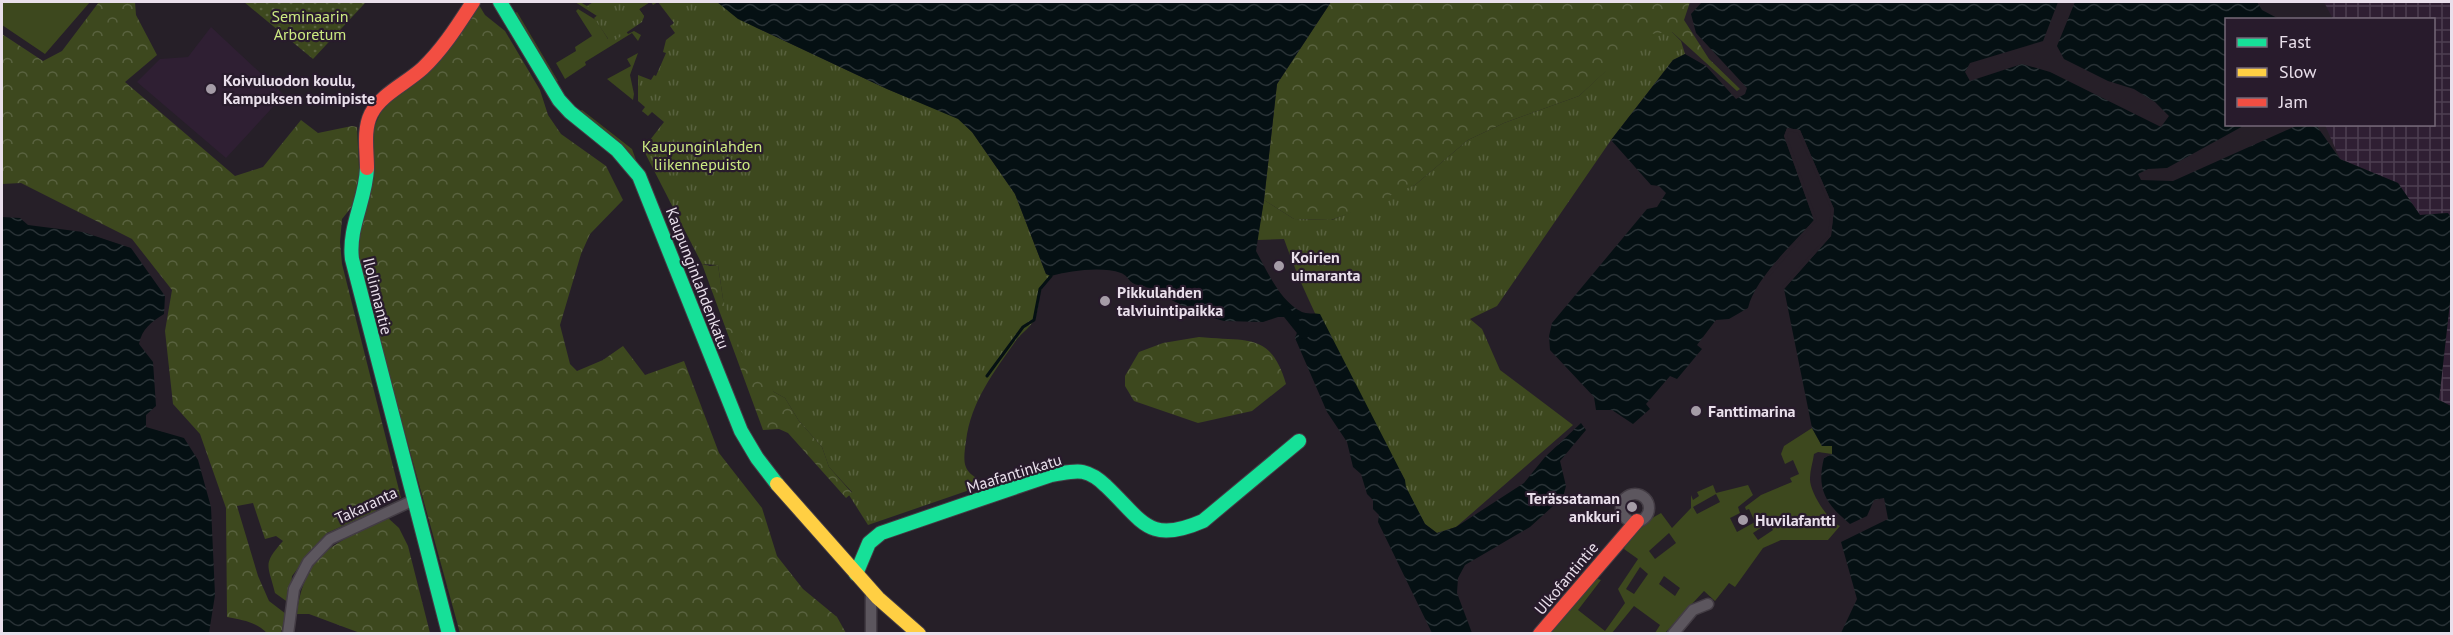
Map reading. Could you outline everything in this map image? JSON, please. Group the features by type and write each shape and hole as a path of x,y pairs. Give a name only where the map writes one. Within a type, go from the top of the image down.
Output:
{"street":[{"name":"Ilolinnantie","path":"449,633 349,240 367,179 368,128 371,113 378,104 416,76 429,63 473,2"},
{"name":"Kaupunginlahdenkatu","path":"500,2 559,100 570,112 617,150 639,176 748,446 778,488 856,574"},
{"name":"Maafantinkatu","path":"856,574 869,543 881,533 1051,475 1071,472 1083,472 1101,480 1142,524 1151,529 1162,532 1188,528 1203,521 1299,441"},
{"name":"Ulkofantintie","path":"1540,633 1616,544 1637,521 1645,517 1648,509 1643,497 1634,494 1626,497 1621,505 1620,534 1616,544"},
{"name":"Takaranta","path":"288,633 294,590 308,562 330,539 414,500"},
{"path":"1622,514 1628,520 1637,521"},
{"path":"856,574 890,610 919,633"},
{"path":"871,589 871,633"},
{"path":"1673,633 1692,610 1708,604"}],"shaded area":[{"path":"2324,2 2451,2 2451,217 2447,213 2420,215 2398,183 2340,159 2325,126 2435,126 2435,18 2332,18"},
{"name":"Koivuluodon koulu, Kampuksen toimipiste","path":"211,27 284,95 226,158 137,82 160,59 188,57"},
{"path":"2451,293 2451,406 2439,400"}],"green space":[{"path":"2,2 90,2 45,54 2,25"},
{"path":"99,2 135,2 136,15 157,55 125,82 235,176 263,167 301,120 318,133 357,127 360,188 354,204 342,219 340,242 342,264 401,498 374,507 376,511 327,533 292,576 289,603 275,593 269,570 269,560 283,541 276,536 265,539 253,503 237,506 258,576 269,601 286,614 281,633 267,633 244,620 227,617 226,508 200,434 173,404 165,331 172,290 132,239 21,183 2,184 2,34 43,61 62,51"},
{"name":"Seminaarin Arboretum","path":"244,2 366,2 313,59"},
{"path":"575,2 587,6 594,2 650,2 639,9 644,16 643,19 616,16 628,34 634,31 641,35 638,41 632,33 585,62 586,65 565,79 556,63 576,51 575,47 592,36 576,11 578,9 596,20 608,39 608,10 597,16"},
{"path":"594,2 650,2 639,9 644,16 642,22 611,43 594,18 599,14 587,6"},
{"name":"Kaupunginlahden liikennepuisto","path":"658,2 717,2 757,28 887,89 958,118 972,132 1015,194 1046,274 1051,276 1040,292 1034,321 1017,339 992,375 978,400 969,426 964,457 966,468 973,476 987,484 868,525 849,495 852,492 829,467 822,447 799,421 785,398 774,392 740,350 723,299 718,265 702,264 643,149 664,122 652,112 648,116 642,111 645,107 638,101 638,75 651,80 654,75 656,76 666,53 663,52 666,40 675,33 670,26 674,23"},
{"path":"1331,2 1690,2 1684,20 1709,59 1740,89 1737,91 1672,32 1605,72 1579,96 1504,123 1468,140 1415,185 1380,202 1331,220 1294,219 1264,200 1277,84"},
{"path":"479,5 485,15 505,31 540,90 548,115 561,134 606,166 623,200 590,234 581,254 560,325 570,364 577,371 603,360 623,346 645,375 684,361 719,453 762,508 777,556 803,589 837,617 846,633 460,633 354,248 374,127 381,112"},
{"path":"517,12 558,81 554,84 512,15"},
{"path":"1672,32 1681,41 1685,54 1673,60 1611,140 1497,306 1470,319 1482,329 1500,370 1573,425 1456,527 1437,533 1425,524 1405,487 1405,480 1324,332 1284,239 1257,240 1264,200 1294,219 1332,220 1415,185 1468,140 1504,123 1579,96 1628,50 1651,34"},
{"path":"638,53 630,75 633,100 607,79 631,66 627,59"},
{"path":"582,110 632,149 636,160 634,161 579,111"},
{"path":"702,264 718,265 723,299 774,392 785,398 799,421 822,447 829,467 852,493 846,498 788,433 779,429 763,430"},
{"path":"1199,337 1243,340 1264,347 1273,355 1286,384 1252,411 1198,423 1134,401 1125,386 1125,376 1139,352 1163,343"},
{"path":"1812,428 1822,446 1832,445 1832,454 1818,452 1814,454 1810,472 1811,484 1820,505 1840,526 1828,540 1781,540 1763,548 1735,587 1729,583 1715,601 1704,591 1665,633 1655,633 1660,625 1634,606 1612,633 1549,634 1595,578 1601,580 1578,610 1605,631 1625,603 1618,589 1638,559 1624,549 1627,543 1639,528 1661,513 1672,528 1691,508 1691,495 1693,500 1699,496 1697,492 1713,485 1716,493 1748,485 1753,495 1738,507 1740,513 1730,518 1737,532 1755,522 1749,509 1746,510 1745,507 1761,495 1792,482 1790,478 1799,474 1793,460 1785,464 1781,454 1784,446","holes":["1716,494 1720,502 1697,514 1693,507","1768,523 1773,530 1758,540 1753,533","1669,533 1676,543 1655,559 1649,551","1640,567 1648,574 1634,594 1626,589","1664,576 1680,588 1675,596 1659,584"]},
{"path":"388,518 399,528 408,546 430,633 360,633 309,614 297,614 307,576 326,552 338,543"}],"water":[{"path":"717,2 1331,2 1277,84 1256,251 1270,276 1287,301 1294,307 1304,313 1320,314 1425,524 1437,533 1456,527 1524,483 1545,457 1581,423 1586,430 1560,461 1566,486 1563,497 1530,527 1465,565 1458,578 1457,593 1472,633 1432,633 1378,522 1379,515 1373,509 1373,500 1367,494 1361,474 1353,467 1347,442 1327,412 1295,338 1298,330 1293,317 1278,317 1263,322 1224,321 1199,314 1144,286 1134,284 1121,273 1095,270 1051,276 1046,274 1015,194 972,132 958,119 887,89 738,19"},
{"path":"1702,2 2257,2 2262,10 2277,18 2225,18 2225,126 2243,126 2167,168 2148,169 2138,174 2141,180 2173,181 2296,126 2317,126 2340,159 2398,183 2420,215 2448,213 2451,217 2451,293 2439,400 2451,406 2451,633 1841,633 1857,599 1841,542 1888,519 1884,498 1874,500 1867,516 1850,524 1829,503 1822,488 1824,458 1832,454 1832,446 1822,446 1812,428 1784,289 1831,236 1834,209 1800,130 1787,128 1784,136 1814,220 1758,285 1748,308 1729,319 1716,320 1697,345 1702,349 1677,379 1670,376 1646,404 1650,409 1633,424 1612,410 1596,410 1594,397 1550,350 1549,336 1552,323 1647,209 1657,207 1666,193 1659,186 1651,185 1611,140 1673,60 1685,54 1706,66 1736,99 1745,94 1747,88 1696,33 1691,14"},
{"path":"2,217 20,218 28,225 83,232 131,248 165,296 164,314 148,326 139,344 153,362 156,406 146,415 146,427 184,438 198,460 211,507 215,595 209,633 2,633"}],"pier":[{"path":"2058,2 2075,2 2057,46 2064,59 2108,81 2134,89 2155,102 2169,116 2161,127 2050,72 2022,64 1970,81 1965,72 1970,63 2043,41"},
{"path":"1787,128 1800,130 1834,209 1831,236 1784,289 1782,287 1828,235 1831,209 1798,133 1789,131 1787,136 1817,220 1769,277 1767,275 1814,220 1784,136"}],"waterway":[{"path":"987,376 1023,327 1034,320 1040,289 1051,276"},
{"path":"1284,309 1304,334"}],"traffic: fast":[{"path":"500,2 559,100 570,112 617,150 639,176 741,431 757,458 777,484"},
{"path":"367,168 351,247 352,259 449,634"},
{"path":"856,574 869,543 881,533 1051,475 1067,472 1090,474 1148,526 1170,531 1185,528 1203,521 1299,441"}],"traffic: slow":[{"path":"777,484 878,598 919,634"}],"traffic: jam":[{"path":"367,168 367,127 375,107 430,61 473,2"},
{"path":"1540,634 1637,521"}],"place":[{"name":"Koivuluodon koulu, Kampuksen toimipiste","path":"211,89"},
{"name":"Koirien uimaranta","path":"1279,266"},
{"name":"Pikkulahden talviuintipaikka","path":"1105,301"},
{"name":"Fanttimarina","path":"1696,411"},
{"name":"Terässataman ankkuri","path":"1632,507"},
{"name":"Huvilafantti","path":"1743,520"}]}
